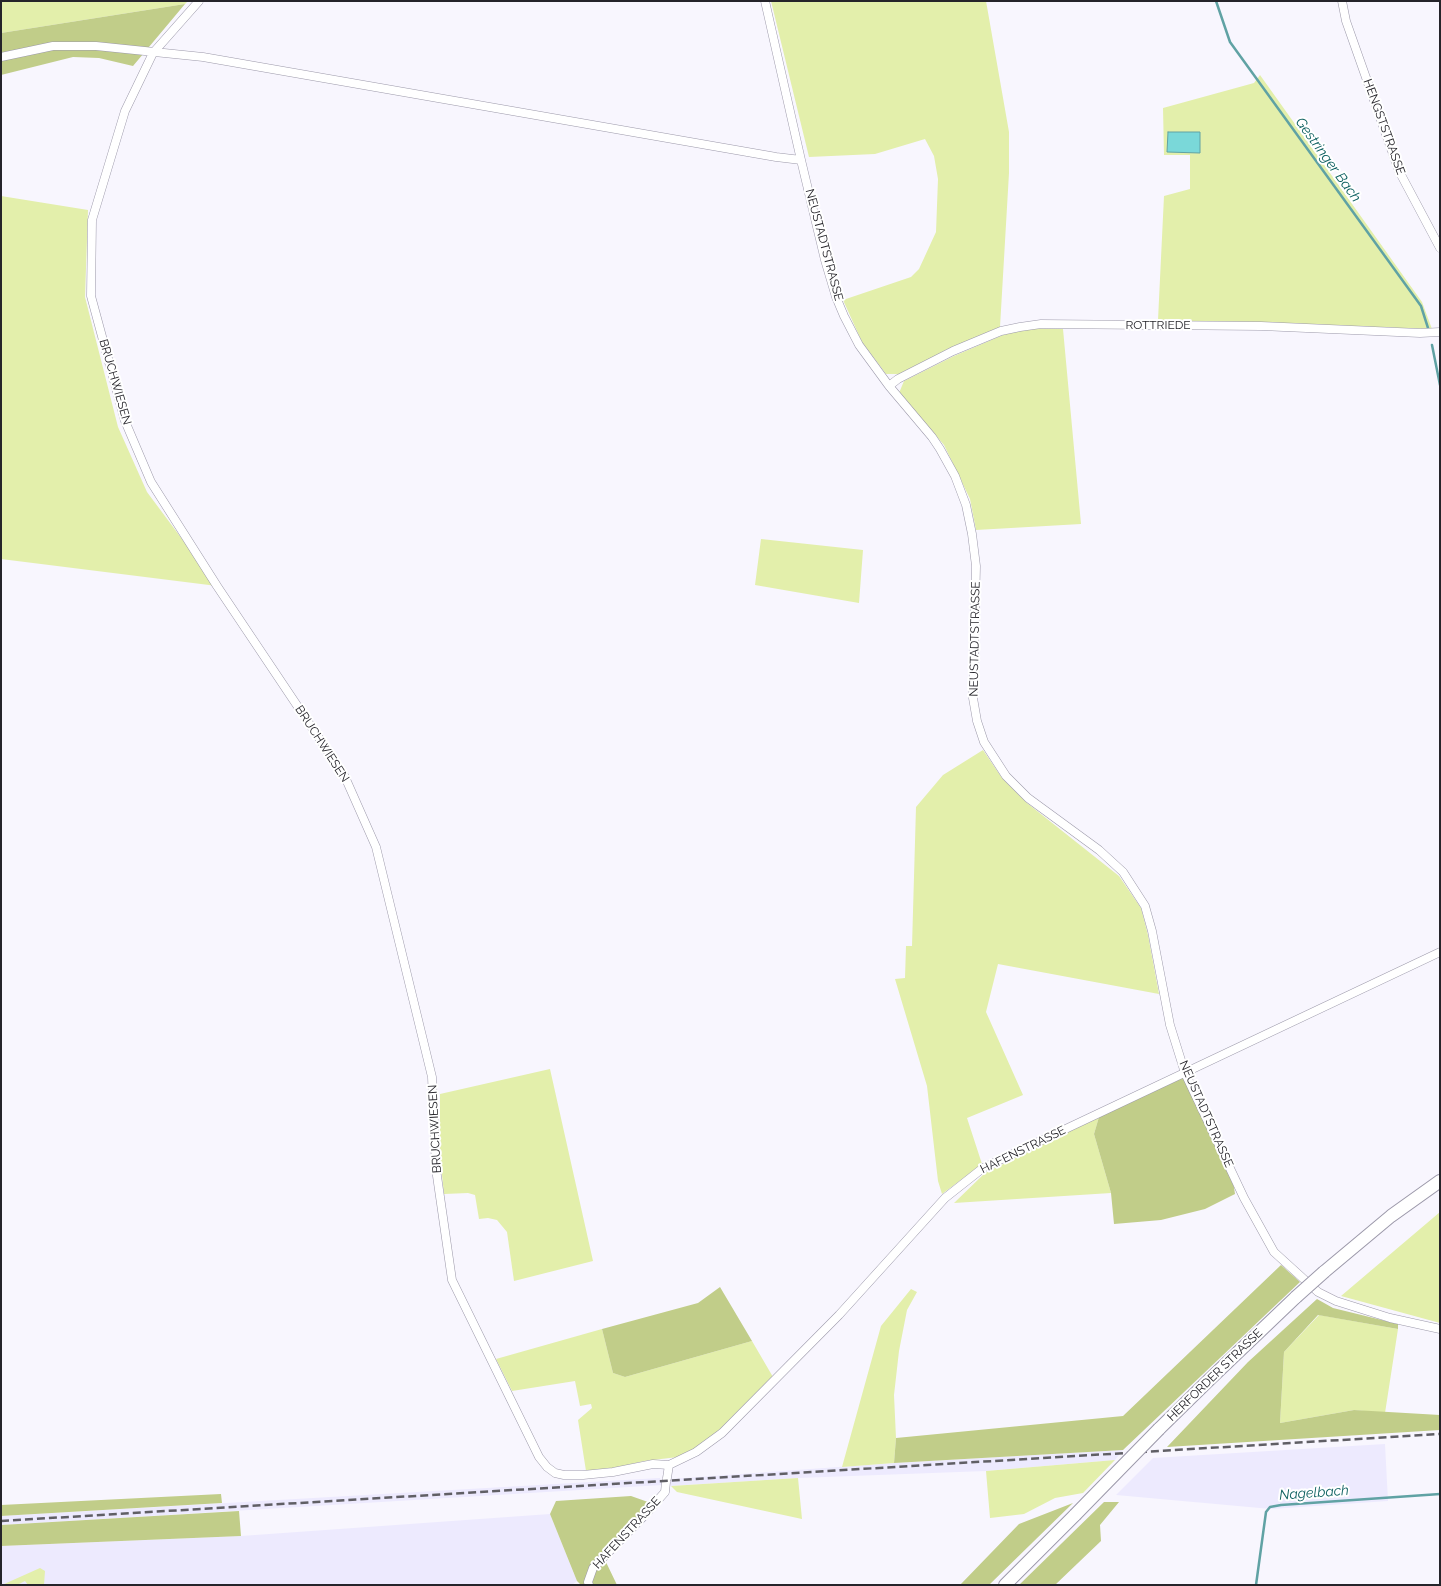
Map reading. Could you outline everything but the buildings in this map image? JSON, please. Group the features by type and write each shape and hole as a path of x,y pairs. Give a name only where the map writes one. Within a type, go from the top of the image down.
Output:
{"main road":[{"name":"HERFORDER STRASSE","path":"1005,1585 1210,1379 1296,1297 1391,1216 1440,1181"}],"street":[{"name":"BRUCHWIESEN","path":"199,1 153,52 125,112 92,220 91,296 125,422 151,482 217,586 345,777 376,847 432,1077 436,1169 452,1280 538,1457 555,1473 564,1475 613,1472 653,1464 669,1465"},
{"name":"NEUSTADTSTRASSE","path":"766,1 801,160 836,297 860,345 889,386 932,437 955,476 966,504 976,566 973,698 977,721 984,742 1006,776 1028,798 1099,850 1123,872 1145,906 1152,931 1170,1025 1185,1073 1244,1198 1274,1252 1318,1292 1336,1301 1390,1318 1440,1329"},
{"name":"HENGSTSTRASSE","path":"1342,1 1346,21 1399,171 1440,248"},
{"path":"1,57 53,46 96,46 213,59 801,160"},
{"name":"ROTTRIEDE","path":"889,386 898,379 953,351 993,334 1041,324 1261,326 1420,333 1440,332"},
{"name":"HAFENSTRASSE","path":"589,1585 588,1582 593,1568 665,1492 669,1465 696,1452 722,1433 839,1314 945,1198 983,1168 1440,952"}],"shaded area":[{"path":"1385,1444 1388,1501 1271,1509 1116,1495 1153,1458"},
{"path":"1123,1450 1115,1460 986,1471 798,1478 671,1486 670,1483 671,1479 894,1463"},
{"path":"660,1478 662,1485 1,1525 1,1516"},
{"path":"550,1514 577,1581 572,1585 1,1585 1,1546 241,1536"}],"green space":[{"path":"1,1 188,1 185,4 1,33"},
{"path":"771,1 986,1 1009,132 1009,173 1000,327 948,349 901,374 886,374 862,342 843,300 911,277 919,269 936,232 938,179 934,156 925,139 875,154 809,157"},
{"path":"185,4 133,66 99,58 73,57 1,75 1,33"},
{"path":"1260,75 1422,302 1432,329 1158,320 1164,196 1190,189 1190,155 1164,155 1163,108 1254,83"},
{"path":"1,196 88,210 85,297 118,427 147,492 217,586 1,559"},
{"path":"1028,328 1063,329 1081,524 976,530 970,499 944,445 899,393 904,381 954,356 1003,335"},
{"path":"761,539 863,550 859,603 755,585"},
{"path":"983,750 1002,778 1027,803 1119,876 1141,908 1159,994 998,964 986,1012 1023,1095 967,1118 982,1164 942,1194 938,1181 927,1086 895,979 905,978 906,946 912,946 916,807 943,775"},
{"path":"550,1069 593,1261 514,1281 507,1232 497,1220 479,1219 475,1195 468,1193 444,1194 440,1156 440,1094"},
{"path":"1185,1075 1233,1181 1235,1194 1205,1209 1161,1220 1114,1224 1111,1193 1094,1134 1099,1117"},
{"path":"1099,1117 1094,1134 1111,1193 954,1203 985,1173"},
{"path":"1440,1212 1440,1323 1341,1296"},
{"path":"1281,1265 1300,1282 1123,1450 894,1463 896,1438 1123,1416"},
{"path":"720,1287 752,1341 625,1377 613,1373 602,1329 698,1303"},
{"path":"911,1289 917,1292 907,1310 899,1351 894,1395 896,1438 894,1463 842,1467 881,1326"},
{"path":"1317,1299 1333,1308 1398,1324 1398,1329 1318,1315 1284,1352 1280,1423 1354,1410 1440,1415 1440,1430 1167,1447 1248,1362"},
{"path":"1319,1315 1398,1329 1385,1413 1354,1410 1280,1423 1284,1352"},
{"path":"602,1329 613,1373 625,1377 752,1341 773,1377 718,1432 693,1450 678,1457 644,1461 612,1469 586,1471 578,1420 592,1408 591,1404 580,1406 575,1381 512,1391 496,1359"},
{"path":"1115,1460 1083,1493 1055,1498 1024,1514 990,1518 986,1471"},
{"path":"798,1478 802,1519 677,1492 671,1486"},
{"path":"221,1494 222,1503 1,1516 1,1505"},
{"path":"631,1496 648,1502 653,1512 605,1560 617,1585 581,1585 577,1581 550,1514 556,1501"},
{"path":"1104,1502 1119,1502 1100,1525 1101,1541 1055,1585 1019,1585"},
{"path":"1073,1503 989,1585 960,1585 1019,1524"},
{"path":"239,1511 241,1536 1,1546 1,1525"},
{"path":"40,1568 45,1571 44,1585 28,1585 25,1581 17,1585 2,1585"}],"water":[{"path":"1168,132 1200,132 1200,153 1167,152"}],"waterway":[{"name":"Gestringer Bach","path":"1216,1 1230,42 1421,306 1428,328"},
{"name":"Gestringer Bach","path":"1432,345 1440,385"},
{"name":"Nagelbach","path":"1256,1585 1266,1512 1270,1507 1440,1494"}],"railway":[{"path":"1,1521 1440,1434"}]}
